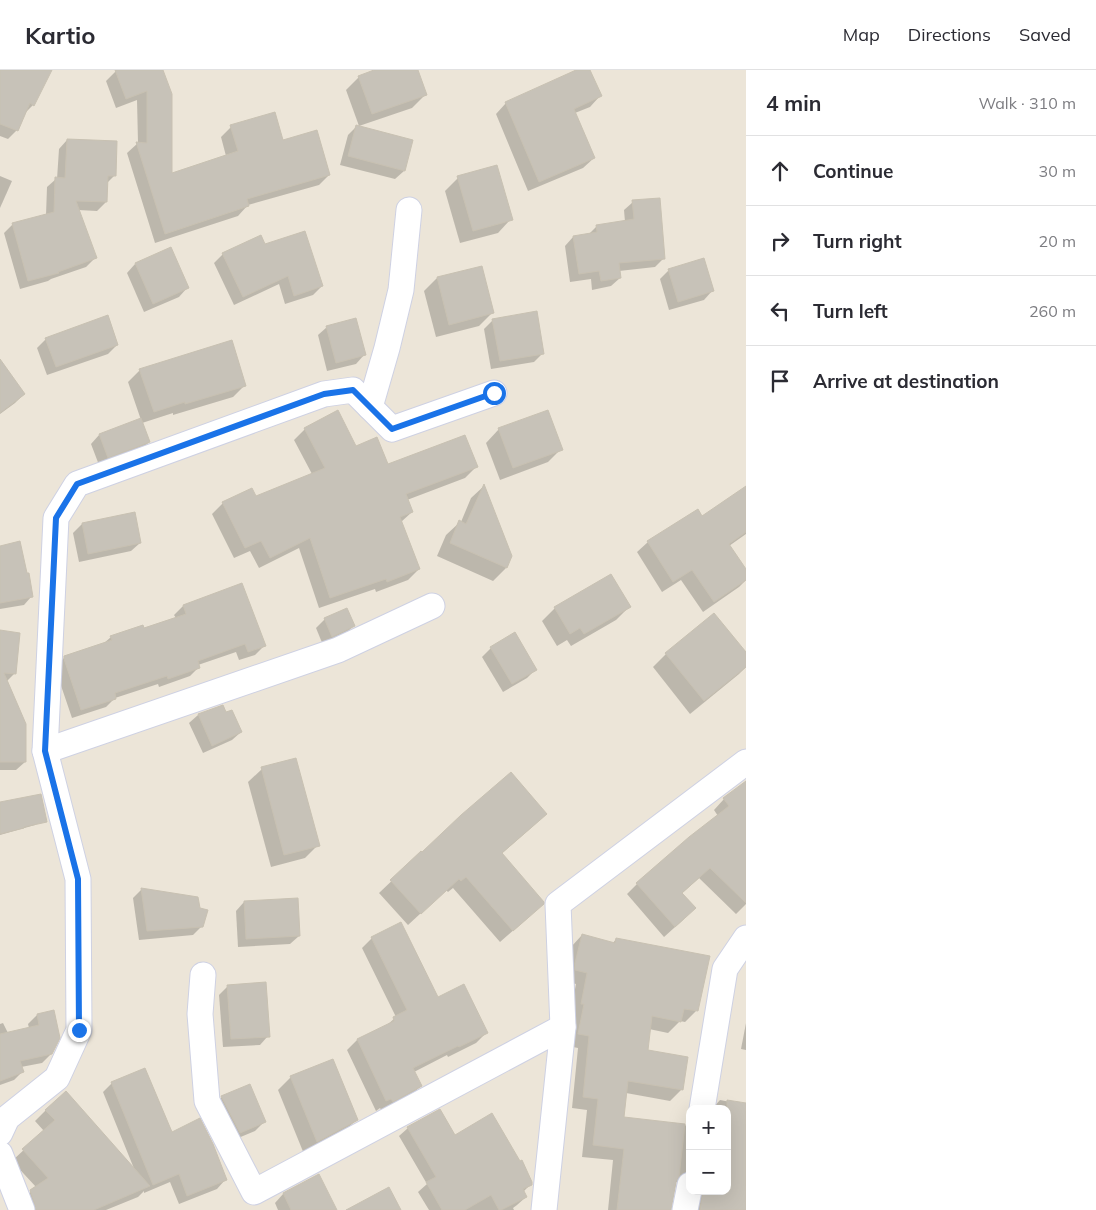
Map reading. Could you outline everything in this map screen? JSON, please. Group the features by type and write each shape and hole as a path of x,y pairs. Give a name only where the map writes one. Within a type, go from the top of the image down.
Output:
{"street":[{"path":"370,407 401,290 408,210"},
{"path":"0,1132 7,1118 57,1078 79,1030 78,879 45,751 56,518 77,484 324,394 353,390 392,429 494,393"},
{"path":"45,751 338,650 432,606"},
{"path":"544,1210 563,1027 558,904 746,762"},
{"path":"703,1105 725,969 746,938"},
{"path":"203,975 200,1014 207,1101 254,1192 563,1027"},
{"path":"0,1154 22,1210"},
{"path":"686,1210 688,1195"}],"building":[{"path":"0,70 52,70 34,106 30,103 18,131 0,124"},
{"path":"115,70 163,70 172,94 172,173 238,151 230,125 275,112 283,140 317,130 330,175 247,199 249,206 165,234 136,142 147,143 147,91 126,99"},
{"path":"374,70 418,70 427,95 372,114 358,76"},
{"path":"576,70 590,70 602,96 574,109 595,158 539,182 505,102"},
{"path":"356,125 413,140 405,171 348,156"},
{"path":"67,139 117,141 116,176 108,176 107,202 76,201 97,258 59,273 28,281 12,223 54,212 55,177 65,178"},
{"path":"497,165 513,220 473,231 457,176"},
{"path":"660,198 665,259 619,263 621,278 601,281 599,271 579,274 573,236 597,232 596,225 634,219 632,200"},
{"path":"305,231 323,286 294,296 288,276 243,297 222,253 261,235 265,244"},
{"path":"171,247 189,288 153,304 135,263"},
{"path":"704,258 714,291 678,302 668,269"},
{"path":"482,266 494,313 449,325 437,277"},
{"path":"537,311 544,354 500,361 492,319"},
{"path":"108,315 118,345 56,367 45,338"},
{"path":"356,318 366,355 336,363 326,326"},
{"path":"232,340 246,386 154,412 139,369"},
{"path":"0,359 25,394 0,413"},
{"path":"338,410 356,446 377,437 388,464 465,435 478,467 406,494 413,512 400,517 420,569 387,582 386,579 330,598 310,538 270,558 261,541 245,548 222,502 252,488 256,496 325,468 304,428"},
{"path":"548,410 563,450 513,468 498,428"},
{"path":"141,418 150,442 108,458 99,434"},
{"path":"484,484 512,556 507,568 450,543 459,520 466,524"},
{"path":"746,486 746,532 729,544 746,569 746,580 714,602 692,570 673,582 647,541 698,509 702,516"},
{"path":"135,512 141,543 88,554 82,523"},
{"path":"20,541 27,573 29,573 33,597 0,603 0,546"},
{"path":"611,574 631,607 584,634 580,628 570,634 554,607"},
{"path":"242,583 266,646 248,652 245,644 198,661 200,668 168,679 167,676 115,693 116,699 81,710 64,656 112,640 110,636 143,625 144,628 186,614 183,605"},
{"path":"347,608 355,626 332,637 324,618"},
{"path":"714,613 746,652 746,667 704,701 665,653"},
{"path":"0,630 20,633 16,674 4,673 26,724 26,762 0,762"},
{"path":"515,632 537,670 512,684 490,647"},
{"path":"223,705 226,712 232,710 242,732 212,746 198,714"},
{"path":"296,758 320,846 284,855 261,767"},
{"path":"511,772 547,814 502,853 544,904 513,931 466,877 461,881 459,879 421,914 390,880"},
{"path":"746,781 746,903 710,868 682,893 696,908 675,927 636,883 689,837 729,806 723,798"},
{"path":"41,794 47,822 0,834 0,802"},
{"path":"141,888 198,897 200,908 208,910 203,927 147,931"},
{"path":"298,898 300,936 246,939 244,901"},
{"path":"401,922 438,997 464,984 488,1033 413,1068 422,1086 393,1102 391,1099 386,1101 357,1039 394,1021 393,1017 407,1010 371,937"},
{"path":"582,934 615,943 616,938 710,956 698,1011 684,1009 681,1022 652,1016 648,1050 688,1057 683,1090 628,1081 624,1117 685,1124 679,1177 676,1182 671,1210 617,1210 624,1149 593,1145 598,1099 583,1097 589,1036 578,1034 584,1004 581,1004 587,973 575,970"},
{"path":"266,982 270,1037 231,1039 227,985"},
{"path":"54,1010 60,1038 52,1054 20,1061 24,1072 0,1081 0,1034 39,1025 37,1014"},
{"path":"333,1059 358,1120 317,1142 290,1076"},
{"path":"145,1068 172,1132 200,1118 213,1144 227,1180 187,1196 179,1174 153,1185 111,1082"},
{"path":"250,1084 266,1122 240,1133 221,1096"},
{"path":"66,1091 150,1186 94,1210 36,1210 30,1190 48,1178 22,1149 55,1120 45,1110"},
{"path":"727,1100 746,1103 746,1210 700,1210 702,1195 731,1195 731,1105 727,1105"},
{"path":"440,1109 455,1135 492,1113 520,1161 522,1160 532,1182 532,1185 523,1189 527,1197 501,1210 499,1210 491,1195 465,1210 442,1210 426,1182 436,1177 407,1127"},
{"path":"319,1174 337,1210 291,1210 283,1193"},
{"path":"389,1187 401,1210 346,1210"}],"route":[{"path":"79,1030 78,879 45,751 56,518 77,484 324,394 353,390 392,429 494,393"}]}
